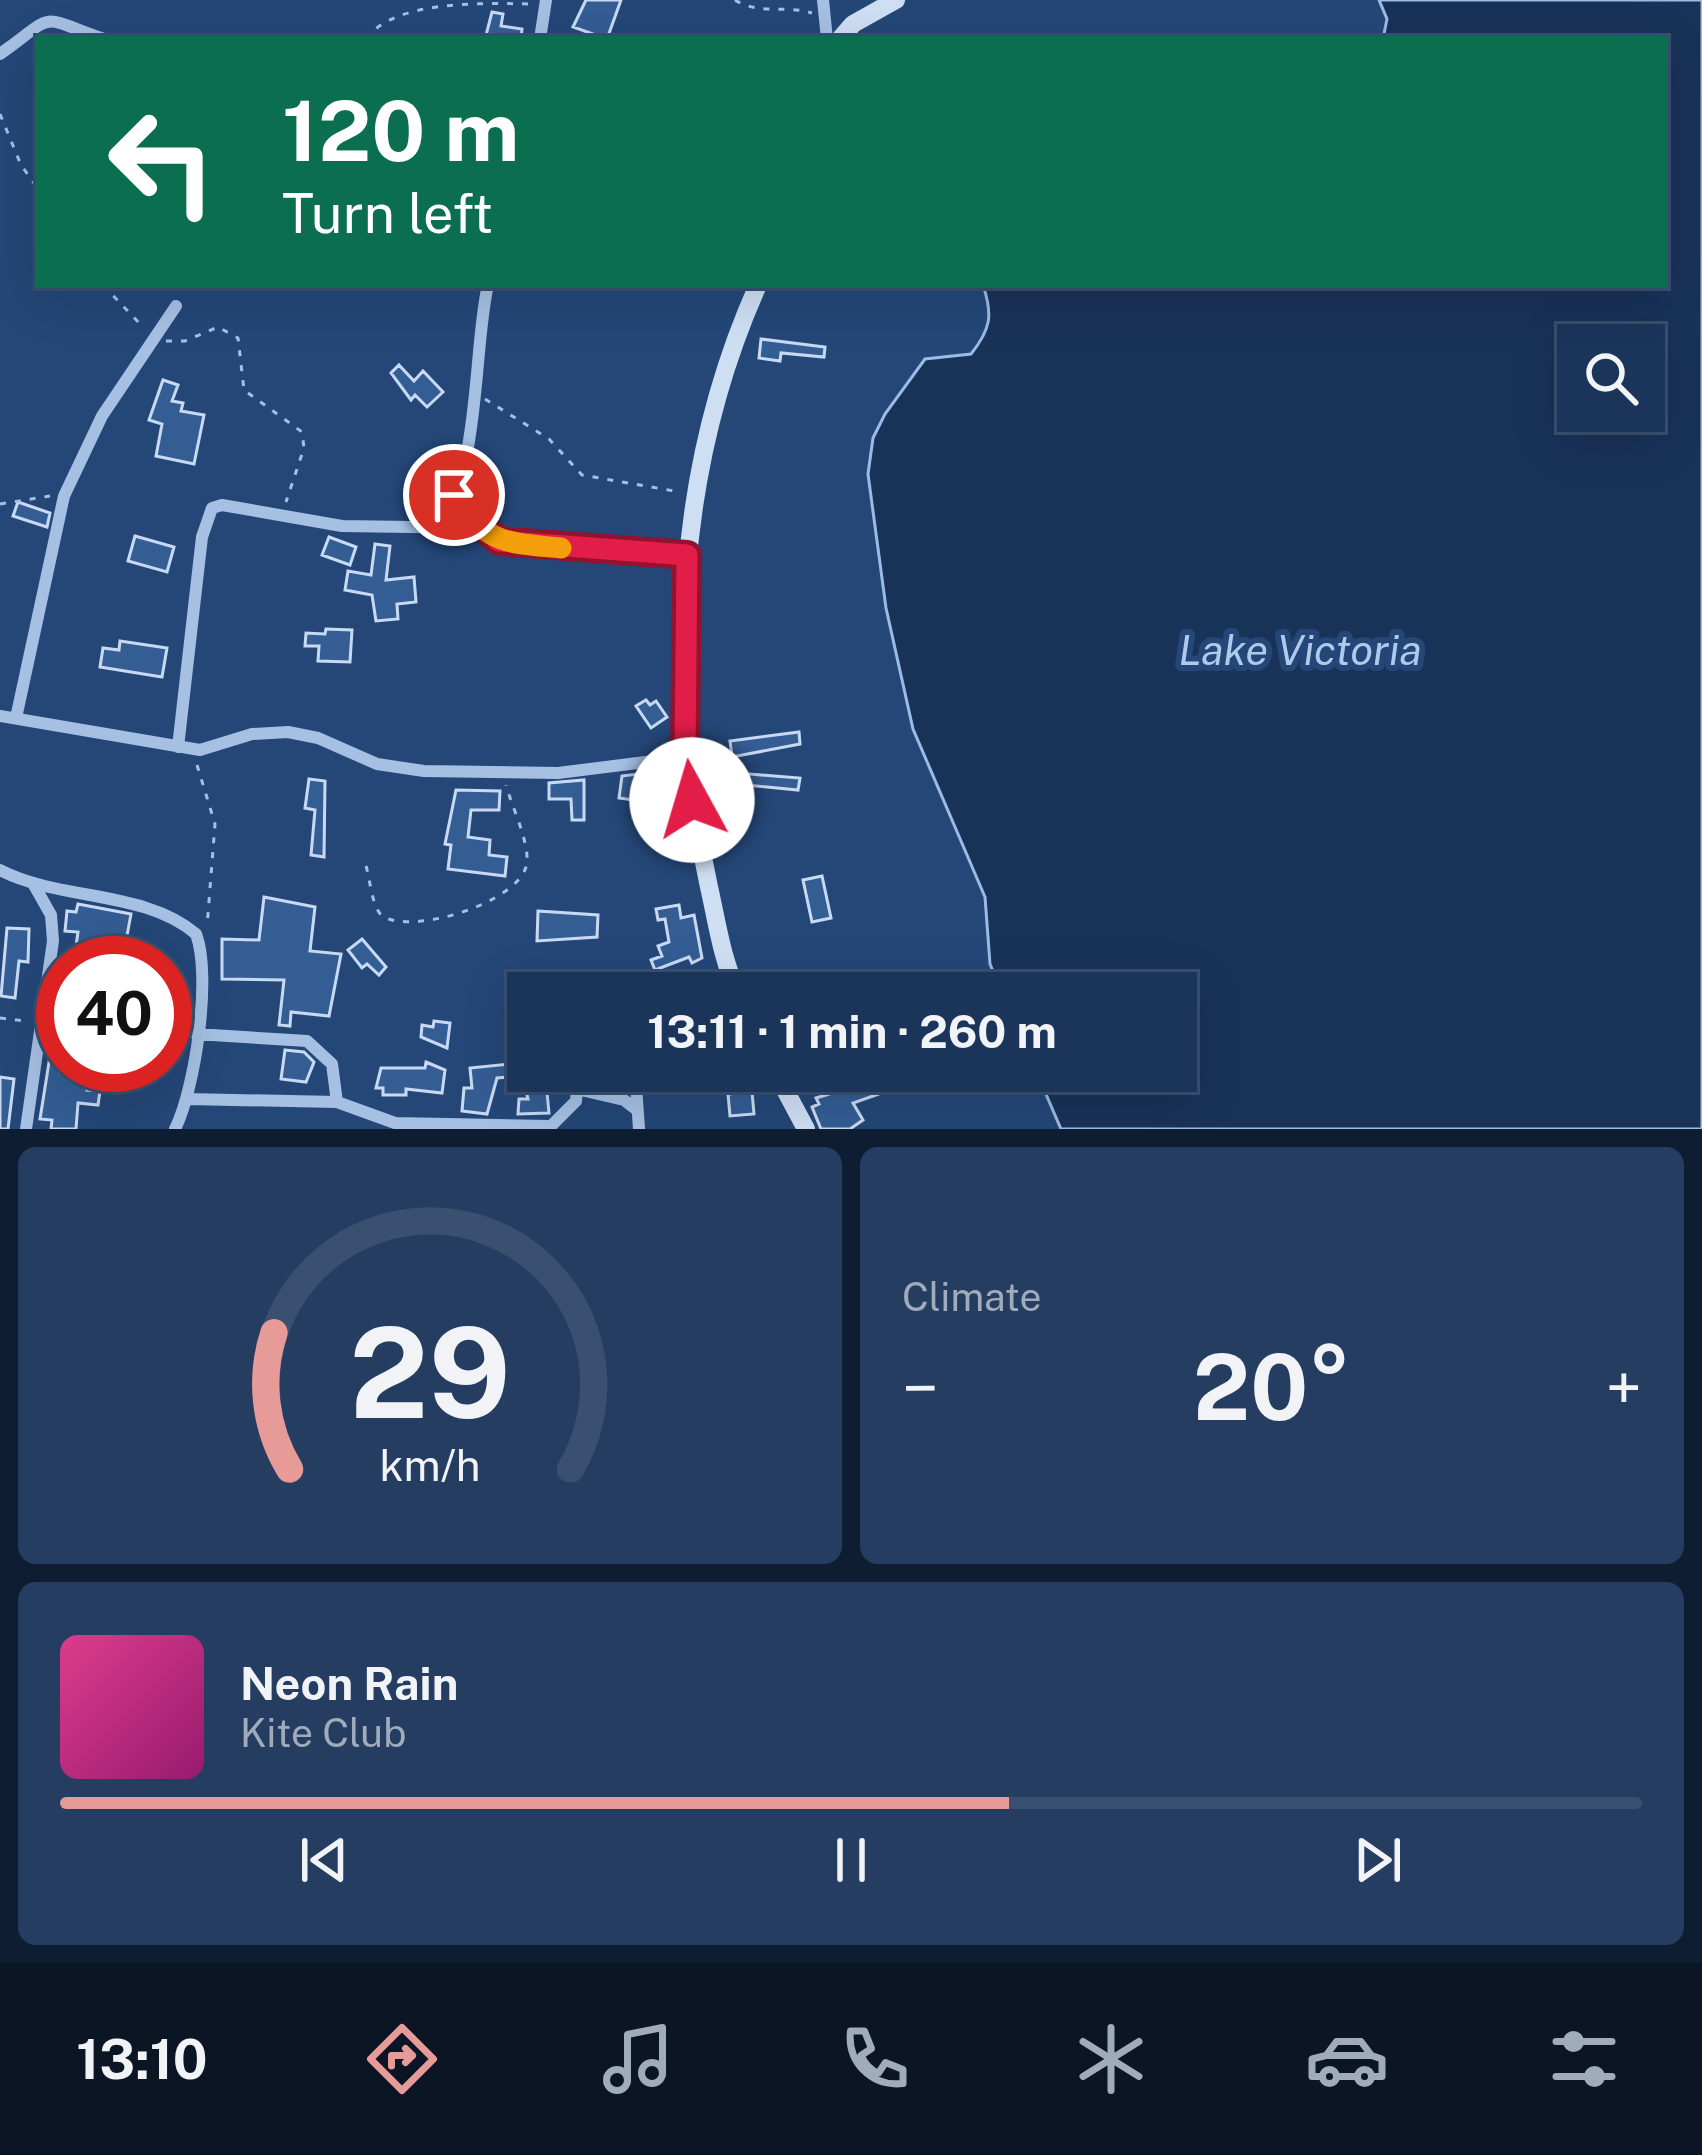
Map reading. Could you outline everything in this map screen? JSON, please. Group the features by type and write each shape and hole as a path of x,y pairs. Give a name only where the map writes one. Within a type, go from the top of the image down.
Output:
{"street":[{"path":"823,0 826,36"},
{"path":"843,36 853,24 896,0"},
{"path":"540,36 546,2"},
{"path":"0,55 33,25 50,19 96,36"},
{"path":"479,528 461,494 461,472 488,288"},
{"path":"732,972 685,757 687,555 709,418 757,288"},
{"path":"16,718 64,496 102,416 176,306"},
{"path":"432,527 445,516 461,472"},
{"path":"183,747 206,520 222,505 342,526 479,528 514,543 687,555"},
{"path":"0,716 183,747 288,732 318,738 399,769 557,773 685,757"},
{"path":"0,870 33,884 164,915 196,934 202,963 196,1034 187,1099 175,1129"},
{"path":"33,884 53,927 52,936"},
{"path":"196,1034 307,1041 332,1064 338,1102"},
{"path":"26,1129 36,1068"},
{"path":"187,1099 338,1102 395,1123 534,1129 557,1123 580,1092"},
{"path":"590,1092 624,1100 638,1110"},
{"path":"637,1092 639,1129"},
{"path":"787,1092 806,1129"}],"path":[{"path":"735,0 751,8 797,9 824,20"},
{"path":"368,36 383,16 417,3 546,2"},
{"path":"0,114 21,165 36,186"},
{"path":"106,288 152,338 180,342 218,327 238,338 244,390 302,432 300,464 287,497 288,518"},
{"path":"474,392 549,439 578,473 694,495"},
{"path":"0,504 64,496"},
{"path":"183,747 215,824 207,936"},
{"path":"366,866 379,914 401,920 436,924 510,887 527,861 502,772"},
{"path":"0,1018 36,1027"}],"water":[{"name":"Lake Victoria","path":"1379,0 1702,0 1702,1129 1061,1129 1045,1092 1197,1092 1197,972 993,972 985,897 913,729 886,608 868,474 873,438 885,414 925,359 971,354 988,321 984,288 1668,288 1668,36 1384,36 1387,19"}],"building":[{"path":"586,0 621,0 608,36 573,27"},
{"path":"492,12 503,14 501,26 522,29 521,36 486,36"},
{"path":"761,339 825,347 824,357 781,353 780,361 759,358"},
{"path":"399,365 414,381 423,371 443,392 427,407 415,395 411,400 391,373"},
{"path":"163,380 178,385 172,401 183,403 181,411 204,415 194,464 156,456 162,424 149,420"},
{"path":"18,502 50,513 47,527 13,516"},
{"path":"135,536 174,547 167,572 128,561"},
{"path":"329,537 356,547 350,565 322,555"},
{"path":"375,544 390,546 386,580 414,577 416,602 397,604 398,619 376,621 372,595 345,590 348,571 371,575"},
{"path":"326,629 352,630 350,662 318,661 319,646 305,646 306,633 325,634"},
{"path":"120,641 167,648 162,677 100,667 103,648 119,650"},
{"path":"646,700 650,705 656,701 667,717 651,728 636,706"},
{"path":"799,732 800,744 732,757 730,741"},
{"path":"670,770 672,795 660,796 658,810 633,807 634,800 619,798 622,776"},
{"path":"737,773 800,778 798,790 735,784"},
{"path":"309,779 325,781 324,857 311,855 315,810 305,808"},
{"path":"584,780 584,820 572,820 571,799 549,799 549,783"},
{"path":"456,790 500,791 499,810 471,810 468,837 490,840 489,855 507,857 505,876 448,869 451,845 445,844"},
{"path":"822,876 831,918 812,922 803,880"},
{"path":"264,897 315,907 310,951 341,954 329,1016 291,1012 290,1026 279,1025 284,980 222,979 222,939 259,940"},
{"path":"78,904 131,914 127,936 77,936 78,932 65,931 67,911 76,912"},
{"path":"679,905 681,918 694,915 702,958 692,963 689,957 655,970 651,960 662,956 658,946 669,942 665,919 658,920 656,909"},
{"path":"538,911 598,915 597,937 537,941"},
{"path":"7,928 29,929 28,962 19,961 15,998 1,996"},
{"path":"362,939 386,967 379,975 367,964 362,968 348,950"},
{"path":"434,1021 450,1023 447,1048 421,1037 422,1025 433,1027"},
{"path":"285,1050 304,1052 314,1062 306,1082 281,1079"},
{"path":"426,1062 445,1070 442,1093 406,1089 406,1095 383,1095 383,1088 376,1088 381,1068 425,1068"},
{"path":"507,1064 507,1077 497,1078 487,1114 462,1111 464,1088 472,1088 470,1068"},
{"path":"0,1077 14,1079 8,1129 0,1129"},
{"path":"44,1092 100,1092 98,1105 78,1103 76,1129 51,1129 52,1120 40,1119"},
{"path":"526,1092 547,1092 549,1113 518,1114 519,1099 528,1099"},
{"path":"752,1092 754,1114 730,1116 728,1094"},
{"path":"836,1092 884,1092 853,1103 863,1120 850,1129 821,1129 812,1107 819,1104 816,1098"}],"slow traffic":[{"path":"467,509 479,528 499,541 561,548"}],"route":[{"path":"454,495 461,472 461,494 470,515 479,528 499,541 687,555 685,757 692,800"}]}
